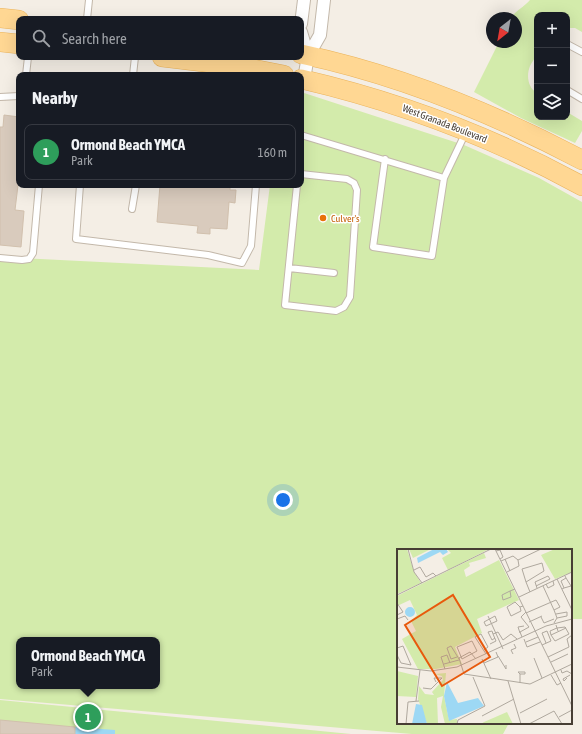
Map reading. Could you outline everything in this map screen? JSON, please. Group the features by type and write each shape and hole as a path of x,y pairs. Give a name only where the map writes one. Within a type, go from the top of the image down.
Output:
{"main road":[{"path":"0,18 16,20"},
{"path":"0,42 16,44"},
{"path":"305,55 356,67 459,102 581,157"},
{"path":"187,60 237,66 268,72"},
{"name":"West Granada Boulevard","path":"304,81 348,90 401,106 467,130 511,149 582,186"}],"street":[{"path":"302,16 304,0"},
{"path":"303,72 305,55 320,35 324,0"}],"lane":[{"path":"87,16 89,0"},
{"path":"570,46 582,52"},
{"path":"26,72 28,60"},
{"path":"133,72 135,60"},
{"path":"570,92 582,99"},
{"path":"0,97 16,96"},
{"path":"385,159 373,247 432,256 441,189 444,178 467,130"},
{"path":"304,136 444,178"},
{"path":"297,188 285,305 336,311 344,307 350,297 353,273 357,190 354,183 347,179 304,174"},
{"path":"0,258 22,260 29,259 33,253 39,188"},
{"path":"80,188 76,239 208,255 242,262 251,246 256,188"},
{"path":"132,209 136,188"},
{"path":"289,268 334,273"}],"green space":[{"path":"530,0 582,0 582,32 575,28 570,28 570,12 534,12 534,60 530,66 528,74 530,85 534,91 534,120 570,120 570,114 582,121 582,131 575,143 521,118 474,92 496,48 522,48 522,12 516,12"},
{"path":"304,93 464,145 539,178 582,202 582,619 572,619 572,549 397,549 397,724 508,724 503,734 412,734 0,699 0,257 259,270 270,188 304,188"},
{"path":"0,700 351,734 0,734"}],"water":[{"path":"75,727 115,730 115,734 74,734"}],"building":[{"path":"4,115 16,117 16,188 18,188 15,210 24,211 21,247 0,245 0,127 3,127"},
{"path":"160,188 230,188 230,190 236,190 235,203 229,202 227,229 210,228 210,234 197,233 198,226 157,222"},
{"path":"0,720 75,727 75,734 0,734"}],"place":[{"name":"Culver's","path":"323,218"},
{"name":"Ormond Beach YMCA","path":"88,717"}]}
